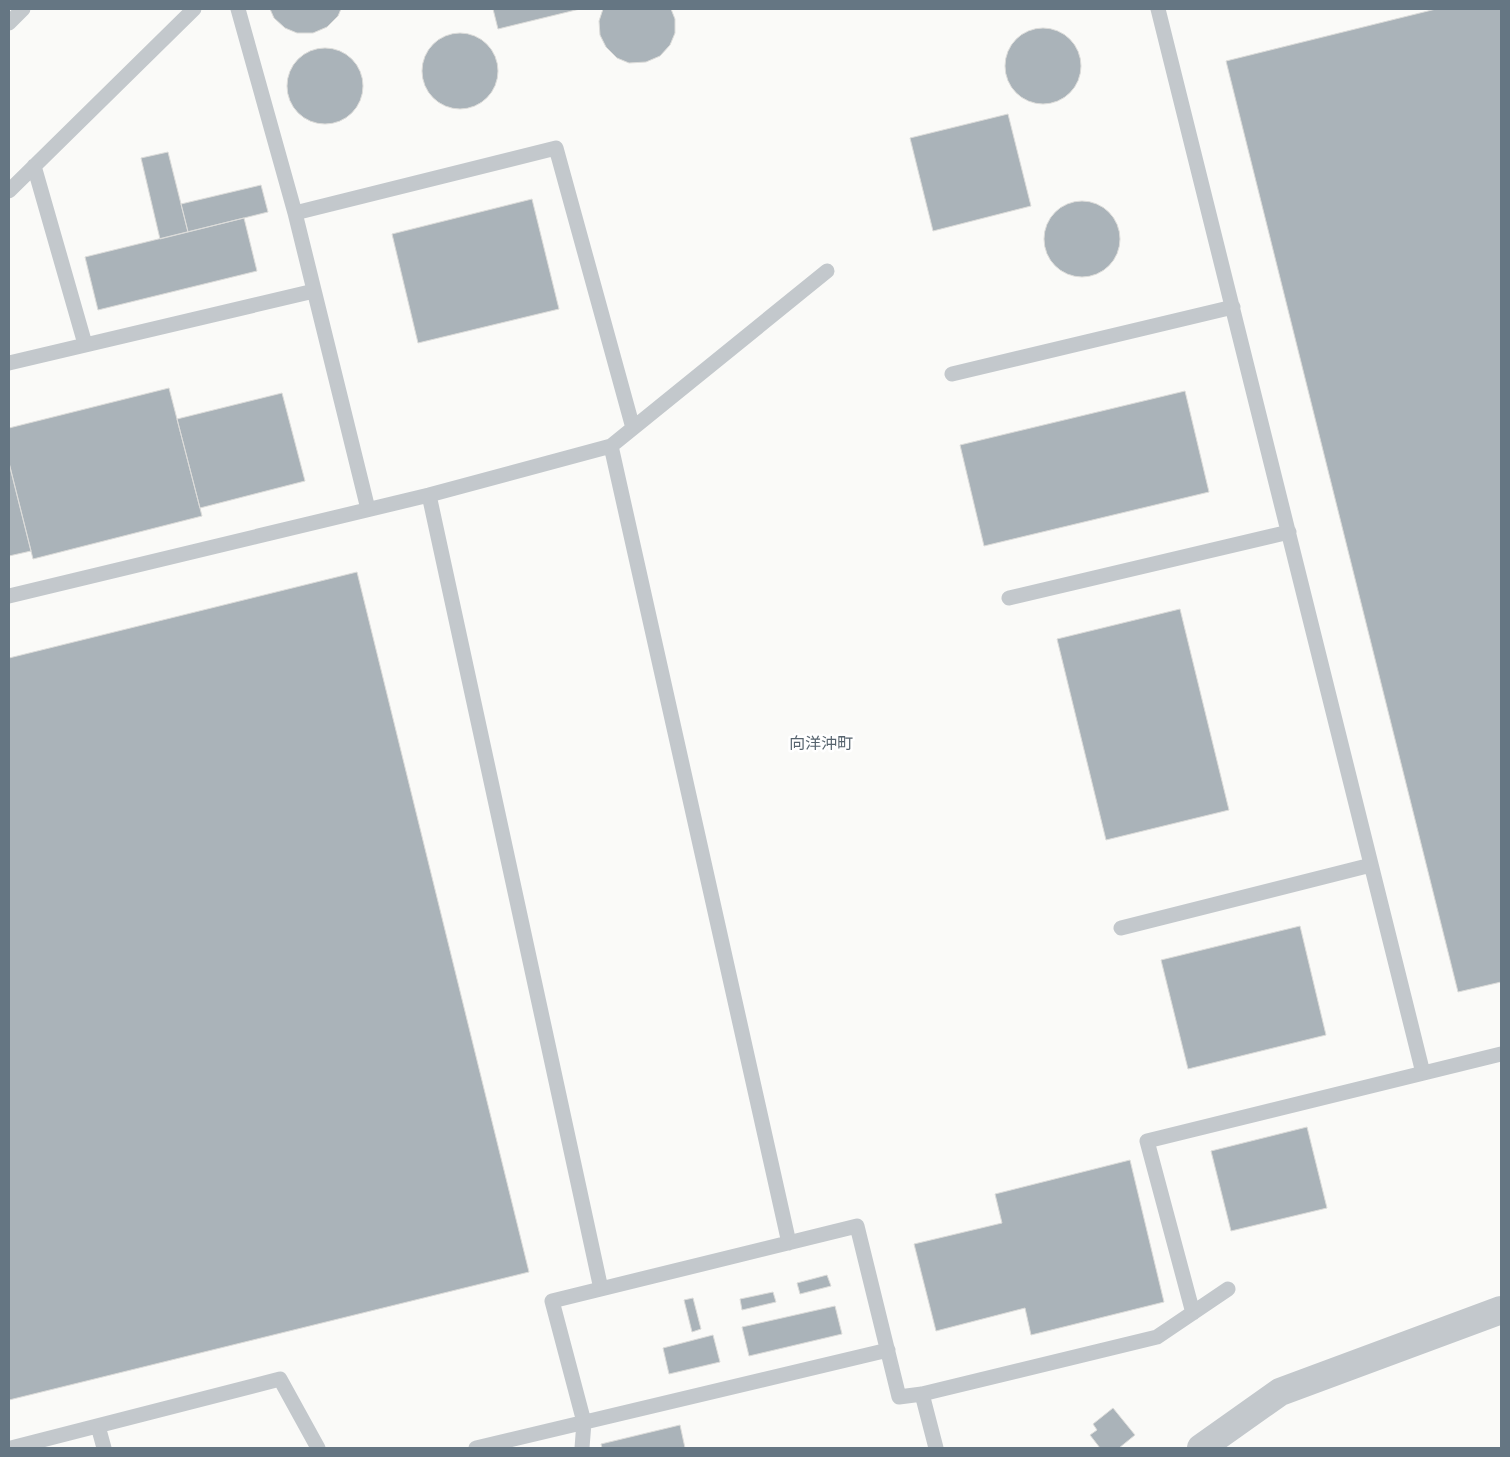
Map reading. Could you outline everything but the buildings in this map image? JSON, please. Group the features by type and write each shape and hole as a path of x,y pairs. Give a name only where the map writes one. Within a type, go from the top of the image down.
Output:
{"street":[{"path":"1200,1448 1280,1392 1501,1310"}],"lane":[{"path":"9,24 24,9"},
{"path":"9,191 194,9"},
{"path":"238,9 295,213 368,510"},
{"path":"1159,9 1423,1073"},
{"path":"295,213 556,148 633,428"},
{"path":"34,166 86,344"},
{"path":"9,596 429,495 611,446 827,271"},
{"path":"9,363 314,291"},
{"path":"952,374 1233,307"},
{"path":"611,446 789,1243"},
{"path":"429,495 602,1289"},
{"path":"1009,598 1289,532"},
{"path":"1121,928 1372,865"},
{"path":"1193,1313 1147,1141 1501,1054"},
{"path":"582,1448 584,1422 552,1301 857,1226 899,1396 922,1394 1157,1337 1228,1289"},
{"path":"476,1448 888,1350"},
{"path":"11,1448 280,1379 318,1448"},
{"path":"922,1394 936,1448"},
{"path":"98,1426 104,1448"}],"district":[{"name":"向洋沖町","path":"821,743"}]}
